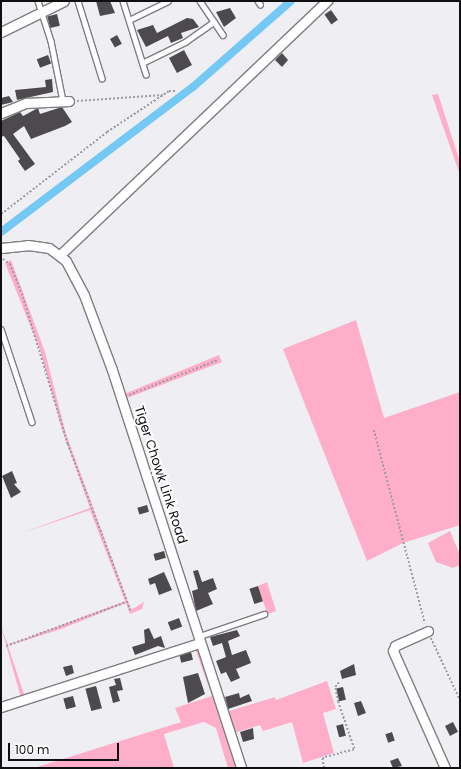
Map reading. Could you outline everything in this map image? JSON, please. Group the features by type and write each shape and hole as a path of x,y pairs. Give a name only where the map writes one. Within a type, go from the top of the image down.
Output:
{"street":[{"path":"1,32 64,1"},
{"path":"60,255 327,1"},
{"path":"1,113 26,103 66,101"},
{"name":"Tiger Chowk Link Road","path":"1,248 38,245 60,255 74,272 87,301 121,398 198,640 241,768"},
{"path":"428,631 395,646 393,651 445,768"},
{"path":"1,707 198,640"}],"lane":[{"path":"38,1 66,101"},
{"path":"78,1 102,78"},
{"path":"123,1 146,74"},
{"path":"129,20 168,1"},
{"path":"200,1 223,35"},
{"path":"142,63 184,42 214,22"},
{"path":"1,329 32,422"},
{"path":"198,640 264,614"}],"path":[{"path":"1,214 107,132 164,95 176,91"},
{"path":"66,101 164,95"},
{"path":"3,259 10,264 40,345 64,433 131,612"},
{"path":"121,398 218,360"},
{"path":"374,430 428,631 460,700"},
{"path":"6,646 126,602"},
{"path":"324,768 325,757 354,749 338,702 335,687 340,681"}],"shaded area":[{"path":"438,94 460,162 460,175 432,95"},
{"path":"11,260 45,352 66,434 131,610 144,602 142,609 130,614 126,603 61,629 8,646 25,697 21,698 1,627 8,645 125,601 90,510 19,534 90,508 62,430 40,350 5,263"},
{"path":"356,320 384,418 460,392 460,525 403,543 367,561 283,349"},
{"path":"219,355 222,362 127,398 224,706 124,394"},
{"path":"450,531 460,555 460,565 453,568 436,562 428,543"},
{"path":"267,582 276,611 239,625 235,621 266,610 258,586"},
{"path":"195,646 199,651 237,768 228,768 216,728 204,722 164,734 174,768 34,768 181,722 175,708 212,696 195,648 1,711"},
{"path":"327,681 336,709 323,713 334,753 303,763 292,722 263,731 260,725 234,733 247,768 244,768 226,712 275,697 276,700"}],"building":[{"path":"96,1 110,1 115,13 100,16"},
{"path":"230,8 236,18 224,27 216,12"},
{"path":"331,10 338,20 331,24 324,15"},
{"path":"57,14 60,26 50,28 47,16"},
{"path":"187,18 193,19 199,27 181,33 183,38 171,43 168,36 146,47 137,30 153,25 157,33"},
{"path":"117,35 122,44 115,48 110,39"},
{"path":"184,50 192,65 177,73 169,58"},
{"path":"282,53 288,60 282,67 275,60"},
{"path":"48,55 51,63 40,68 37,59"},
{"path":"52,79 53,92 17,100 15,90 46,87 45,80"},
{"path":"9,96 13,102 1,105 1,98"},
{"path":"62,107 72,122 65,126 31,139 24,126 13,134 35,164 25,171 18,161 20,159 4,136 1,137 1,121 20,112 23,116 38,108 40,114"},
{"path":"12,471 17,483 14,484 21,492 11,498 2,476"},
{"path":"147,505 149,512 139,514 137,508"},
{"path":"164,551 166,558 155,561 153,554"},
{"path":"198,570 202,582 213,578 217,589 208,593 213,604 196,611 192,591 198,589 193,571"},
{"path":"164,572 172,590 159,595 155,583 150,585 148,579"},
{"path":"258,586 263,601 254,604 249,589"},
{"path":"179,618 182,626 171,631 168,622"},
{"path":"149,628 154,639 161,636 165,648 158,646 135,655 132,647 145,643 144,630"},
{"path":"237,630 240,636 228,641 232,655 246,650 251,663 236,669 240,678 231,682 226,672 221,674 216,661 226,657 222,643 213,646 210,637"},
{"path":"191,652 193,660 181,663 179,655"},
{"path":"354,664 356,675 342,679 340,671"},
{"path":"72,665 74,673 66,676 63,667"},
{"path":"198,673 205,694 188,703 183,677"},
{"path":"120,678 123,690 117,691 120,701 113,703 109,687 116,685 114,679"},
{"path":"96,686 102,708 91,711 85,689"},
{"path":"343,687 346,700 339,701 336,689"},
{"path":"239,693 240,698 249,694 252,701 228,709 225,697"},
{"path":"73,696 76,707 66,709 63,699"},
{"path":"361,701 366,713 358,716 354,703"},
{"path":"453,722 458,732 450,736 445,726"},
{"path":"343,724 346,736 339,737 336,726"},
{"path":"253,728 254,739 243,742 240,732"},
{"path":"392,732 395,741 388,743 385,734"},
{"path":"398,758 402,766 393,768 390,761"}],"waterway":[{"path":"1,232 193,87 291,1"}]}
